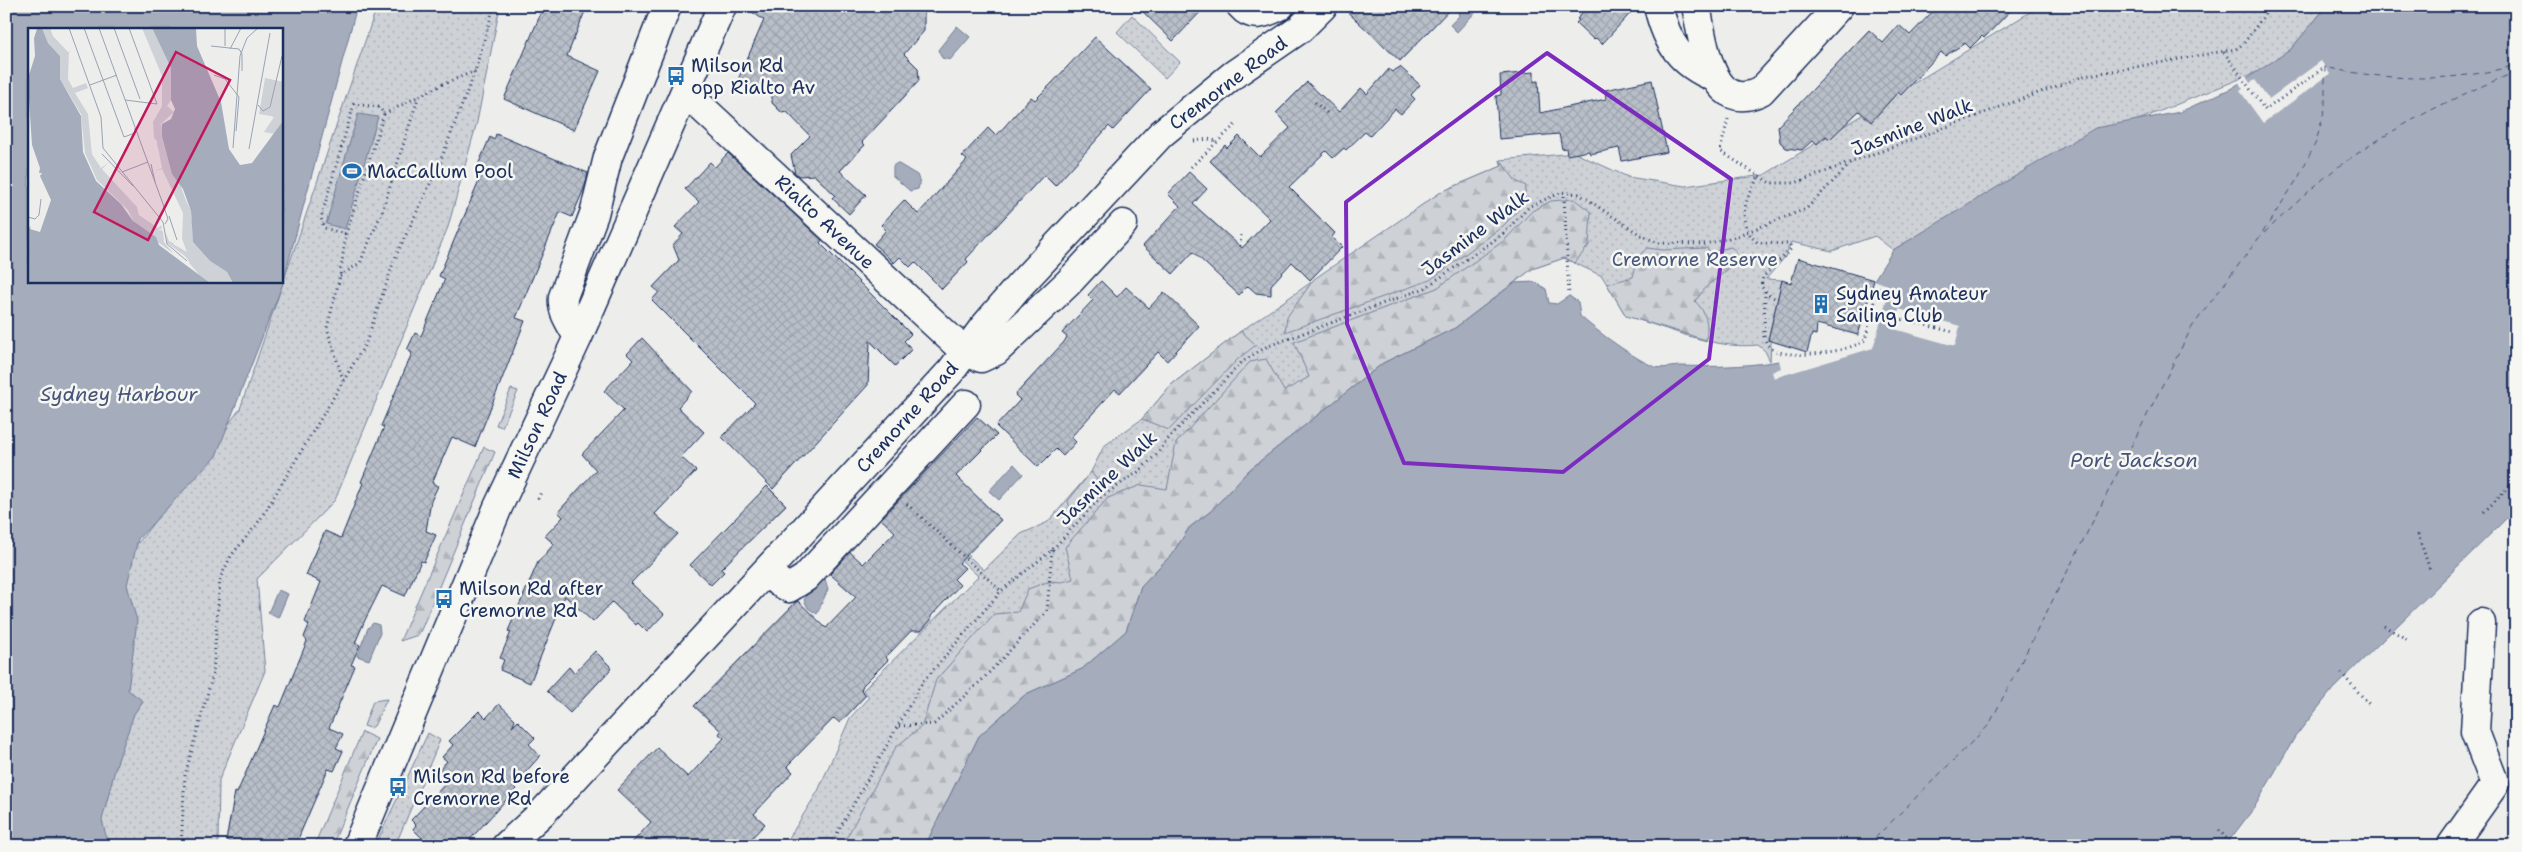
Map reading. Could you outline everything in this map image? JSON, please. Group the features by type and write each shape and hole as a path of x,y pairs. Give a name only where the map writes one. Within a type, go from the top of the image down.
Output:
{"street":[{"path":"578,337 566,315 563,297 594,214 608,157 666,6"},
{"name":"Milson Road","path":"356,846 498,507 578,337 722,6"},
{"path":"1241,6 1247,12 1255,14 1280,6"},
{"name":"Cremorne Road","path":"506,846 543,812 951,371 983,328 1060,240 1161,134 1233,75 1294,34 1323,6"},
{"path":"1658,6 1662,24 1683,60 1696,70 1744,97 1760,91 1840,6"},
{"path":"1696,6 1708,61 1725,87"},
{"name":"Rialto Avenue","path":"685,92 965,352"},
{"path":"965,352 981,358 996,351 1068,283 1123,224"},
{"path":"764,573 789,588 805,578 966,404"},
{"path":"2451,846 2495,784 2475,732 2481,623"},
{"path":"524,846 543,812"}],"path":[{"path":"182,846 185,775 213,674 220,578 231,556 260,520 366,343 395,258 439,165 475,71 494,6"},
{"name":"Jasmine Walk","path":"830,846 922,683 1001,591 1052,550 1101,497 1138,472 1156,456 1169,438 1242,362 1266,347 1425,288 1503,234 1521,213 1539,200 1562,192 1579,194 1642,236 1658,243 1705,244 1721,241 1806,209 1850,164 2084,76 2236,49 2244,43 2271,6"},
{"path":"2224,52 2265,110 2325,67"},
{"path":"343,380 327,328 340,276 346,234 384,114 475,71"},
{"path":"1725,87 1720,152 1758,178 1777,184 1795,183 1850,164"},
{"path":"340,276 360,263 368,246 382,212 418,98"},
{"path":"1315,102 1328,114"},
{"path":"346,234 324,228 321,218 354,104 379,107 384,114"},
{"path":"1191,168 1237,123"},
{"path":"1186,142 1208,139 1218,141"},
{"path":"1758,178 1743,210 1747,231 1758,242 1790,244 1791,249 1763,277 1762,286 1765,291 1777,299"},
{"path":"1564,196 1569,296"},
{"path":"1240,246 1241,235"},
{"path":"1765,291 1764,336 1766,343 1776,351 1791,354 1833,351 1865,340 1880,285"},
{"path":"1872,312 1953,332"},
{"path":"2484,512 2511,485 2516,504"},
{"path":"888,487 1001,591"},
{"path":"538,500 541,492"},
{"path":"2418,534 2430,570"},
{"path":"898,726 934,724 982,680 1047,611 1052,550"},
{"path":"2384,626 2408,640"},
{"path":"2341,673 2370,705"},
{"path":"2219,830 2233,846"}],"highlighted area":[{"path":"1547,53 1731,179 1709,359 1563,472 1404,463 1347,324 1346,202"}],"green space":[{"path":"377,6 500,6 477,122 448,227 335,500 257,579 265,671 219,780 218,846 84,846 100,593 240,409"},
{"name":"Cremorne Reserve","path":"2040,6 2327,6 2290,50 2262,70 2071,147 1893,250 1875,236 1832,251 1791,242 1785,257 1766,279 1782,280 1768,340 1771,342 1770,361 1765,351 1758,345 1741,346 1708,341 1626,316 1602,276 1564,258 1532,269 1455,328 979,736 925,846 784,846 818,791 850,718 869,697 863,690 978,576 892,494 896,489 984,570 1021,534 1048,522 1091,472 1104,446 1142,419 1171,385 1241,331 1441,192 1502,166 1500,160 1575,153 1628,177 1685,186 1764,175"},
{"path":"1132,15 1180,62 1165,78 1117,32"},
{"path":"1500,160 1516,181 1526,186 1523,205 1503,226 1430,280 1285,332 1287,317 1314,279 1441,192 1502,166"},
{"path":"1574,199 1591,212 1589,245 1575,263 1564,258 1532,269 1455,328 1383,363 1249,470 1211,511 1190,527 1172,554 1141,586 1126,631 1082,669 1026,694 979,736 925,846 843,844 896,747 922,726 936,680 994,614 1018,612 1028,589 1050,581 1062,582 1073,579 1065,547 1108,498 1141,485 1167,489 1176,443 1250,362 1266,359 1284,391 1309,377 1294,342 1437,288 1505,240 1532,211 1551,201"},
{"path":"1731,247 1736,251 1736,263 1708,285 1695,301 1702,309 1706,319 1706,340 1626,316 1607,284 1633,277 1638,257 1647,248 1663,250 1706,248 1711,252"},
{"path":"1241,331 1256,345 1238,359 1169,430 1142,419 1171,385"},
{"path":"511,389 518,391 502,427 496,425"},
{"path":"484,447 495,452 421,630 418,635 400,641"},
{"path":"1091,472 1097,480 1092,495 1079,511 1070,508 1068,501"},
{"path":"387,699 374,726 370,728 364,726 373,701"},
{"path":"362,732 377,739 332,846 314,846"},
{"path":"428,733 440,740 395,846 375,846"}],"water":[{"name":"Sydney Harbour","path":"6,6 357,6 282,286 216,456 138,539 127,585 137,621 128,690 143,701 134,714 116,766 102,820 106,836 103,846 6,846"},
{"path":"1461,6 1481,6 1457,32 1450,25 1459,16 1458,10"},
{"name":"Port Jackson","path":"2327,6 2516,6 2516,509 2333,689 2295,737 2254,808 2225,846 925,846 979,736 1026,694 1082,669 1126,631 1141,586 1172,554 1190,527 1211,511 1249,470 1383,363 1455,328 1514,283 1535,282 1546,289 1549,303 1557,304 1569,296 1578,302 1580,316 1587,322 1627,351 1655,367 1750,365 1795,358 1817,352 1859,334 1874,280 1893,250 2095,128 2180,112 2232,88 2290,50"},
{"path":"957,26 970,37 950,60 942,58 938,50"},
{"name":"MacCallum Pool","path":"358,114 378,117 345,229 326,224"},
{"path":"897,163 917,175 920,182 918,189 910,191 893,176 893,166"},
{"path":"1014,464 1023,474 999,500 989,491"},
{"path":"821,579 825,579 828,589 817,614 808,608 804,600 810,589"},
{"path":"278,590 288,594 278,618 268,613"},
{"path":"373,623 379,625 380,633 369,660 357,656 368,628"}],"pier":[{"path":"2321,61 2330,74 2263,123 2240,91 2243,89 2238,81 2245,75 2250,83 2255,80 2269,99"},
{"path":"1874,280 1890,286 1884,309 1898,313 1899,309 1960,326 1955,346 1894,329 1895,323 1881,320 1873,348 1774,378 1772,372 1781,368 1779,360 1859,334"}],"building":[{"path":"544,6 587,6 567,56 600,71 574,130 504,99"},
{"path":"743,6 924,6 924,31 904,54 918,68 919,81 862,142 865,145 840,171 866,195 849,214 832,198 835,195 814,175 799,176 795,173 791,155 810,136 787,112 782,113 772,103 772,96 737,82 764,20"},
{"path":"1137,6 1206,6 1173,41"},
{"path":"1341,6 1453,6 1400,61"},
{"path":"1588,6 1637,6 1602,44 1596,38 1594,40 1576,23"},
{"path":"1938,6 2015,6 1984,38 1982,36 1970,48 1965,43 1945,56 1941,52 1901,95 1898,92 1871,122 1859,111 1830,139 1826,136 1817,144 1813,140 1802,150 1786,148 1780,142 1778,126 1869,30 1883,43 1899,25 1910,35"},
{"path":"1095,37 1151,89 1113,130 1109,126 1055,186 1044,175 966,259 968,262 942,289 915,262 910,267 900,257 894,263 874,244 886,230 881,225 904,200 918,214 967,160 962,156 988,128 996,136 1031,97 1035,100"},
{"path":"1400,67 1420,85 1411,95 1415,99 1401,114 1395,109 1370,136 1365,132 1346,150 1344,148 1333,158 1326,151 1289,187 1335,233 1332,237 1342,247 1310,280 1292,262 1271,285 1271,295 1256,293 1248,286 1239,295 1193,252 1173,274 1143,246 1180,206 1168,194 1189,172 1207,189 1193,204 1242,248 1270,219 1210,161 1225,145 1227,148 1239,136 1260,157 1290,128 1276,113 1307,82 1339,112 1361,88 1367,94 1389,69 1392,72"},
{"path":"1534,72 1534,82 1538,81 1540,113 1606,99 1605,90 1652,80 1667,152 1622,161 1619,148 1590,154 1589,151 1567,155 1566,148 1562,149 1559,134 1499,139 1496,96 1501,95 1500,75"},
{"path":"496,134 588,173 585,186 572,217 560,212 516,318 525,321 475,447 452,437 432,483 438,486 431,501 426,531 436,535 424,562 421,561 405,596 382,586 365,620 355,643 360,645 351,665 355,666 329,728 343,734 336,748 343,751 334,771 328,769 295,846 240,846 226,840 235,792 237,793 275,705 280,707 307,641 304,637 309,625 305,622 321,582 306,575 325,531 341,538 363,483 361,482 384,427 381,426 412,353 407,350 415,333 421,336 445,279 439,276 482,174 483,167 478,165 490,137 494,140"},
{"path":"728,153 822,240 820,243 911,334 904,341 912,349 895,366 870,341 868,385 773,489 722,437 755,403 652,300 659,292 653,287 679,260 673,245 683,234 675,227 699,202 685,189 710,162 715,167"},
{"name":"Sydney Amateur Sailing Club","path":"1798,258 1874,280 1858,335 1817,324 1816,335 1812,334 1807,352 1768,340 1782,280 1791,283"},
{"path":"1101,281 1117,297 1126,287 1149,308 1164,292 1199,326 1167,361 1158,352 1120,393 1115,389 1071,437 1076,442 1063,456 1056,449 1038,467 996,426 1020,400 1015,395 1064,342 1067,337 1062,333 1093,300 1088,295"},
{"path":"642,338 692,391 678,407 704,432 681,457 696,471 655,514 678,534 631,583 664,614 647,632 638,623 636,625 612,602 593,622 565,596 530,683 500,670 504,660 500,658 511,632 508,631 538,562 554,544 545,536 563,517 558,512 596,470 582,454 624,410 604,391 633,360 627,354"},
{"path":"977,417 997,435 956,476 1001,520 959,563 965,568 954,579 960,585 931,616 931,620 921,631 911,631 886,657 888,660 863,685 861,690 866,695 840,723 834,718 787,766 793,772 754,814 765,824 744,846 629,846 651,822 617,790 657,748 688,777 724,738 719,734 721,731 694,706 796,602 798,601 826,628 856,597 830,574 850,552 863,564 895,532 881,519"},
{"path":"767,486 786,505 721,569 724,572 711,585 690,565"},
{"path":"595,651 611,667 610,670 570,713 547,691 569,667 574,673"},
{"path":"499,704 515,719 512,727 518,721 535,738 529,744 540,756 513,786 516,789 464,846 430,846 413,829 416,825 411,820 449,780 439,770 447,761 442,757 453,745 449,741 479,711 486,718"}],"ferry route":[{"path":"1867,846 1989,725 2192,327 2261,235 2298,178 2316,142 2325,108 2325,67 2373,75 2420,78 2468,75 2516,65"},
{"path":"2264,233 2309,191 2359,152 2446,102 2516,72"}],"place":[{"name":"Milson Rd opp Rialto Av","path":"676,76"},
{"name":"MacCallum Pool","path":"352,171"},
{"name":"Sydney Amateur Sailing Club","path":"1821,304"},
{"name":"Milson Rd after Cremorne Rd","path":"444,599"},
{"name":"Milson Rd before Cremorne Rd","path":"398,787"}]}
